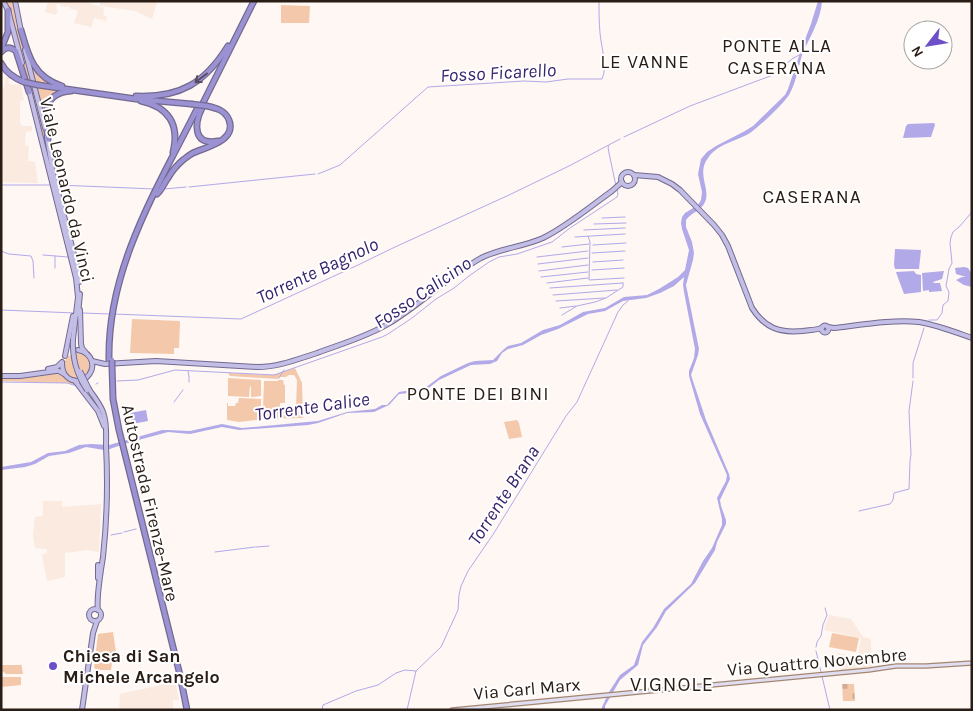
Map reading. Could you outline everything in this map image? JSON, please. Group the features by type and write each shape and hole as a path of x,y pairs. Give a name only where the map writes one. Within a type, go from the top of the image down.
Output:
{"highway":[{"name":"Autostrada Firenze-Mare","path":"186,710 119,438 109,363 115,306 121,276 139,224 202,105 228,46 252,1"},
{"name":"Autostrada Firenze-Mare","path":"115,306 130,256 144,220 252,1"},
{"path":"1,50 8,32 8,10"},
{"path":"21,30 28,55 40,74 59,85 80,90"},
{"path":"120,96 163,94 184,88 202,78 216,65 228,46"},
{"path":"1,50 10,48 16,52 29,92"},
{"path":"1,63 11,75 24,82 120,96 202,105 218,109 227,116 230,128 226,137 218,143 181,161 157,194"},
{"path":"48,139 45,115 49,102 59,93 80,90"},
{"path":"120,96 156,106 170,118 175,130 175,142 173,153 164,174"},
{"path":"202,105 196,124 198,133 205,140 214,142 226,137"}],"main road":[{"name":"Viale Leonardo da Vinci","path":"4,1 8,10 76,274 78,305"},
{"name":"Viale Leonardo da Vinci","path":"15,1 48,139 54,178 78,270 80,282 78,305"},
{"path":"623,183 622,178 625,174 630,173 643,177 658,177 676,186 719,230 725,240 752,308 770,327 792,332 822,329 825,332 828,328 918,322 972,338"},
{"path":"634,175 635,180"},
{"path":"623,183 631,186 635,180 643,177"},
{"path":"92,361 109,363 156,361 258,367 278,365 351,341 376,331 401,316 485,256 500,250 536,241 550,234 623,183"},
{"path":"78,305 73,352 76,368 80,380 101,406 105,416"},
{"path":"1,374 59,366 65,356 77,317 78,305"},
{"path":"77,317 82,348 92,361 92,370"},
{"path":"78,350 86,353"},
{"path":"65,356 71,352"},
{"path":"62,362 64,374"},
{"path":"86,378 96,367 109,363"},
{"path":"1,374 24,375 61,372 69,379 77,381 98,411 104,426"},
{"path":"88,390 103,418 106,441"},
{"path":"98,610 106,528 107,454 104,409"},
{"path":"97,598 98,565"},
{"path":"83,710 94,621 89,614 95,606 99,589"},
{"path":"93,609 101,612 102,616 94,621"},
{"name":"Via Quattro Novembre","path":"605,696 896,666 972,663"},
{"name":"Via Carl Marx","path":"452,710 605,696"}],"shaded area":[{"path":"48,1 84,1 104,8 103,15 107,16 106,21 94,18 91,27 74,23 78,11 57,4 56,9 58,10 56,15 45,12"},
{"path":"100,1 157,2 152,19 136,11 100,6"},
{"path":"818,1 822,1 819,15 802,55 789,95 771,115 750,133 722,146 712,153 703,169 706,192 705,202 686,220 686,227 694,253 686,285 699,349 691,375 706,420 729,474 730,479 720,500 726,524 715,550 695,583 666,611 657,627 643,645 638,665 620,680 605,706 605,710 602,710 602,707 609,692 620,675 634,665 642,642 664,609 691,584 712,548 722,525 717,498 727,475 700,414 689,376 695,349 684,292 684,277 674,286 660,293 646,298 623,301 605,311 588,314 523,345 508,349 502,353 497,361 490,364 471,365 439,380 426,390 399,394 389,405 374,412 347,413 308,425 239,430 222,427 190,434 168,432 110,449 86,447 69,453 49,456 25,467 1,470 1,467 31,462 48,453 65,451 79,445 109,445 162,430 190,431 222,424 242,428 318,421 347,412 375,409 382,405 387,405 399,392 425,388 441,376 468,363 493,360 508,346 521,343 543,330 560,325 583,312 605,308 624,297 647,295 659,289 678,277 685,270 689,250 681,223 685,213 698,205 701,200 702,192 698,174 701,159 716,146 753,126 785,95"},
{"path":"6,77 9,77 9,84 21,84 24,100 20,101 20,123 23,126 32,126 32,131 26,132 25,145 29,146 28,161 35,162 38,183 1,182 1,88 4,88"},
{"path":"934,123 931,137 903,138 908,124"},
{"path":"895,249 921,250 919,269 895,269"},
{"path":"955,268 968,268 972,274 972,287 956,280 966,277 956,274"},
{"path":"914,271 916,274 921,275 921,292 904,294 896,272"},
{"path":"944,271 942,279 933,282 940,283 942,291 923,291 922,273"},
{"path":"146,410 148,421 132,424 130,413"},
{"path":"43,501 62,501 62,507 101,504 99,552 87,550 65,553 65,577 47,581 42,555 47,553 47,549 35,548 33,536 35,517 43,516"},
{"path":"829,615 851,619 863,637 871,639 872,667 841,671 837,653 852,656 858,655 861,638 824,630"},
{"path":"175,682 179,700 173,700 173,710 119,710 120,694"}],"green space":[{"path":"6,1 13,1 19,32 48,144 74,265 32,92 28,85"},
{"path":"281,5 310,6 309,23 281,23"},
{"path":"29,58 31,63 63,90 56,93 44,115 43,115"},
{"path":"132,319 180,321 179,348 174,348 174,354 130,353"},
{"path":"77,353 87,356 90,366 87,376 77,379 67,376 64,366 67,356"},
{"path":"295,368 302,383 303,418 239,422 227,420 227,403 228,406 235,406 239,398 261,399 261,410 293,412 296,408 297,380 294,375 279,377 278,379 230,376 228,373 273,375"},
{"path":"57,372 78,386 60,383 59,381 59,383 1,381 1,377"},
{"path":"228,378 261,380 261,396 251,397 250,386 249,397 228,396"},
{"path":"283,380 285,385 285,403 280,403 280,407 285,407 285,409 263,409 264,381"},
{"path":"517,420 522,437 509,439 504,422"},
{"path":"113,632 116,652 113,656 111,670 96,670 94,667 98,634"},
{"path":"832,633 859,638 856,652 829,647"},
{"path":"21,662 23,674 6,674 2,671 2,665 21,665"},
{"path":"1,677 21,677 21,685 1,687"},
{"path":"842,684 854,684 855,701 843,701"}],"waterway":[{"name":"Fosso Ficarello","path":"318,174 340,165 428,87 524,81 546,82 568,79 602,79 604,62 599,21 599,1"},
{"name":"Torrente Bagnolo","path":"624,137 690,106 773,75 801,54"},
{"name":"Torrente Bagnolo","path":"114,314 241,319 509,195 620,139"},
{"name":"Fosso Calicino","path":"609,146 616,186"},
{"name":"Fosso Ficarello","path":"189,187 315,174"},
{"name":"Fosso Ficarello","path":"1,185 50,185"},
{"name":"Fosso Ficarello","path":"58,185 154,189"},
{"name":"Fosso Ficarello","path":"164,189 186,187"},
{"name":"Fosso Calicino","path":"117,381 138,380 175,370 274,375 382,337 412,318 489,262 499,257 517,254 552,242 617,197 617,190"},
{"path":"929,320 937,320 942,313 943,305 948,301 949,292 946,286 952,263 951,237 953,232 972,212"},
{"path":"602,218 625,217"},
{"path":"594,224 626,223"},
{"path":"584,230 625,228"},
{"path":"575,237 625,234"},
{"path":"588,236 590,242 589,280 624,278"},
{"path":"593,245 626,243"},
{"path":"562,247 589,244"},
{"path":"1,251 9,254 31,256 34,278"},
{"path":"537,257 588,251"},
{"path":"592,253 625,251"},
{"path":"43,255 68,257"},
{"path":"55,256 55,268"},
{"path":"538,264 588,258"},
{"path":"593,262 623,260"},
{"path":"539,271 588,265"},
{"path":"592,270 624,268"},
{"path":"541,277 588,272"},
{"path":"547,283 588,278"},
{"path":"550,288 623,283"},
{"path":"562,315 577,306 606,298 623,287 623,283"},
{"path":"553,295 617,290"},
{"path":"556,301 605,298"},
{"name":"Torrente Brana","path":"407,710 416,671 441,647 458,610 461,586 468,571 494,533 566,416 577,402 618,312 628,301"},
{"path":"560,308 576,306"},
{"name":"Torrente Bagnolo","path":"1,310 75,313"},
{"name":"Torrente Bagnolo","path":"82,313 110,314"},
{"path":"913,378 913,363 924,328"},
{"name":"Fosso Calicino","path":"279,378 284,370"},
{"path":"188,371 189,382"},
{"path":"859,511 890,504 894,493 909,489 911,454 909,411 913,381"},
{"name":"Fosso Calicino","path":"1,382 67,383 77,386"},
{"path":"174,402 183,390"},
{"path":"124,532 136,529"},
{"path":"111,535 122,533"},
{"path":"256,547 269,546"},
{"path":"215,552 255,547"},
{"path":"816,647 827,615 825,608"},
{"path":"816,651 830,710"},
{"path":"322,710 323,705 356,691 378,685 396,673 405,670 416,671"}],"place":[{"name":"Chiesa di San Michele Arcangelo","path":"53,666"}],"district":[{"name":"PONTE ALLA CASERANA","path":"777,56"},
{"name":"LE VANNE","path":"645,61"},
{"name":"CASERANA","path":"812,196"},
{"name":"PONTE DEI BINI","path":"478,393"},
{"name":"VIGNOLE","path":"672,684"}],"water label":[{"name":"Torrente Calice","path":"312,406"}]}
